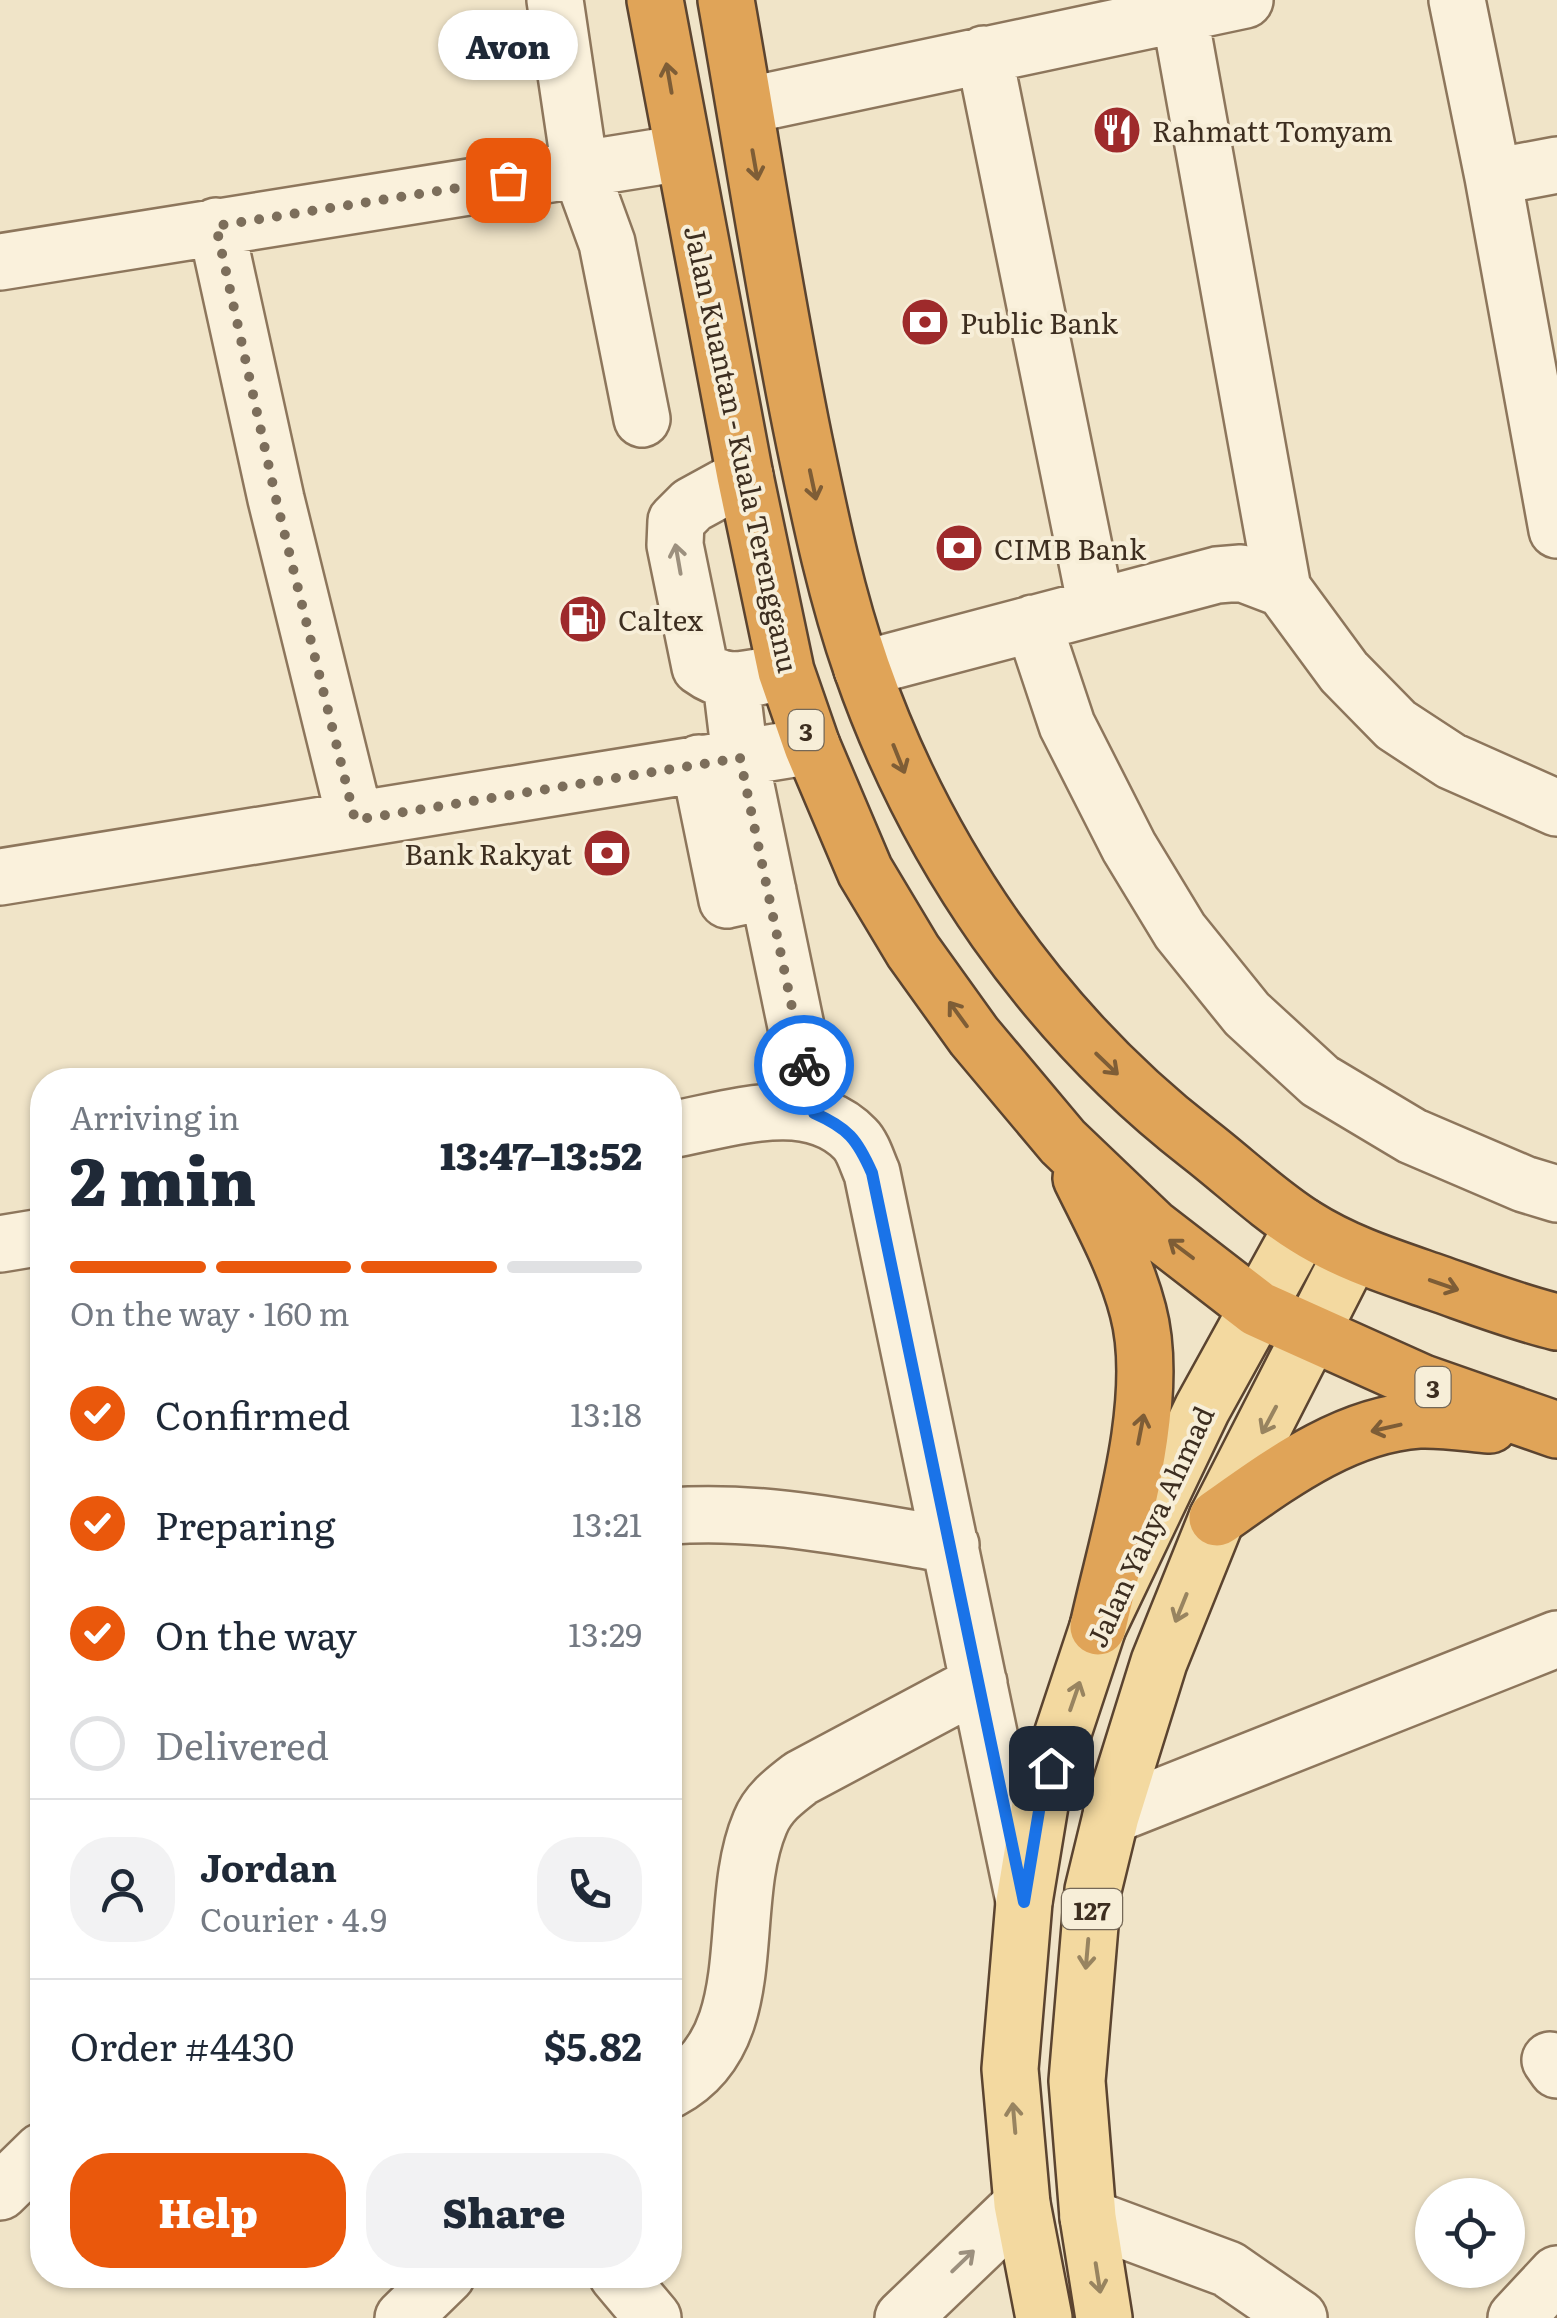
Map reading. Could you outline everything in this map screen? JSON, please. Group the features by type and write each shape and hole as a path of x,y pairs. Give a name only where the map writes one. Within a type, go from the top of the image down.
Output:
{"highway":[{"name":"Jalan Kuantan - Kuala Terengganu","path":"655,0 786,671 812,746 864,871 912,951 974,1036 1064,1142 1152,1227 1258,1309 1423,1383 1555,1430"},
{"path":"726,0 790,374 825,543 862,669 908,780 940,844 1042,992 1092,1050 1155,1110 1303,1226 1352,1253 1557,1322"},
{"path":"1064,1142 1117,1251 1138,1312 1144,1348 1144,1416 1098,1627"},
{"path":"1217,1518 1295,1464 1373,1430 1418,1420 1555,1430"}],"main road":[{"name":"Jalan Yahya Ahmad","path":"1044,2318 1022,2204 1010,2069 1024,1902 1041,1799 1098,1627 1202,1410 1303,1226"},
{"name":"127","path":"1104,2318 1088,2217 1077,2082 1093,1890 1111,1816 1159,1662 1217,1518 1352,1253"}],"street":[{"path":"555,0 580,169 607,243 642,419"},
{"path":"745,106 984,54 1178,6 1246,0"},
{"path":"1457,0 1547,406 1557,530"},
{"path":"1178,6 1283,589 1344,672 1396,725 1451,760 1556,803"},
{"path":"984,54 1096,606"},
{"path":"0,262 682,153"},
{"path":"1494,178 1557,165"},
{"path":"216,226 276,499 355,820"},
{"path":"745,476 692,505 676,521 675,546 700,667 716,680 731,682 786,671"},
{"path":"862,669 1218,575 1242,574 1283,589"},
{"path":"1033,623 1067,726 1129,847 1180,930 1247,1014 1320,1081 1412,1136 1557,1194"},
{"path":"731,682 720,760 768,891 814,1113"},
{"path":"0,876 812,746"},
{"path":"682,1128 777,1112 814,1113 838,1124 858,1142 872,1173 1024,1902"},
{"path":"0,1244 30,1239"},
{"path":"682,1515 772,1516 951,1544"},
{"path":"1111,1816 1557,1639"},
{"path":"682,2081 717,2048 728,2021 752,1848 760,1820 777,1796 800,1778 979,1683"},
{"path":"0,2192 30,2163"},
{"path":"903,2318 1022,2204"},
{"path":"1088,2217 1228,2269 1299,2318"},
{"path":"1516,2318 1557,2274"},
{"path":"403,2318 434,2288"},
{"path":"629,2288 653,2318"}],"way so far":[{"path":"508,180 216,226 276,499 355,820 740,758 804,1065"}],"place":[{"name":"Rahmatt Tomyam","path":"1117,130"},
{"name":"Avon","path":"508,180"},
{"name":"Public Bank","path":"925,322"},
{"name":"CIMB Bank","path":"959,548"},
{"name":"Caltex","path":"583,619"},
{"name":"Bank Rakyat","path":"607,853"}],"route":[{"path":"804,1065 814,1113 838,1124 858,1142 872,1173 1024,1902 1041,1799 1051,1768"}]}
